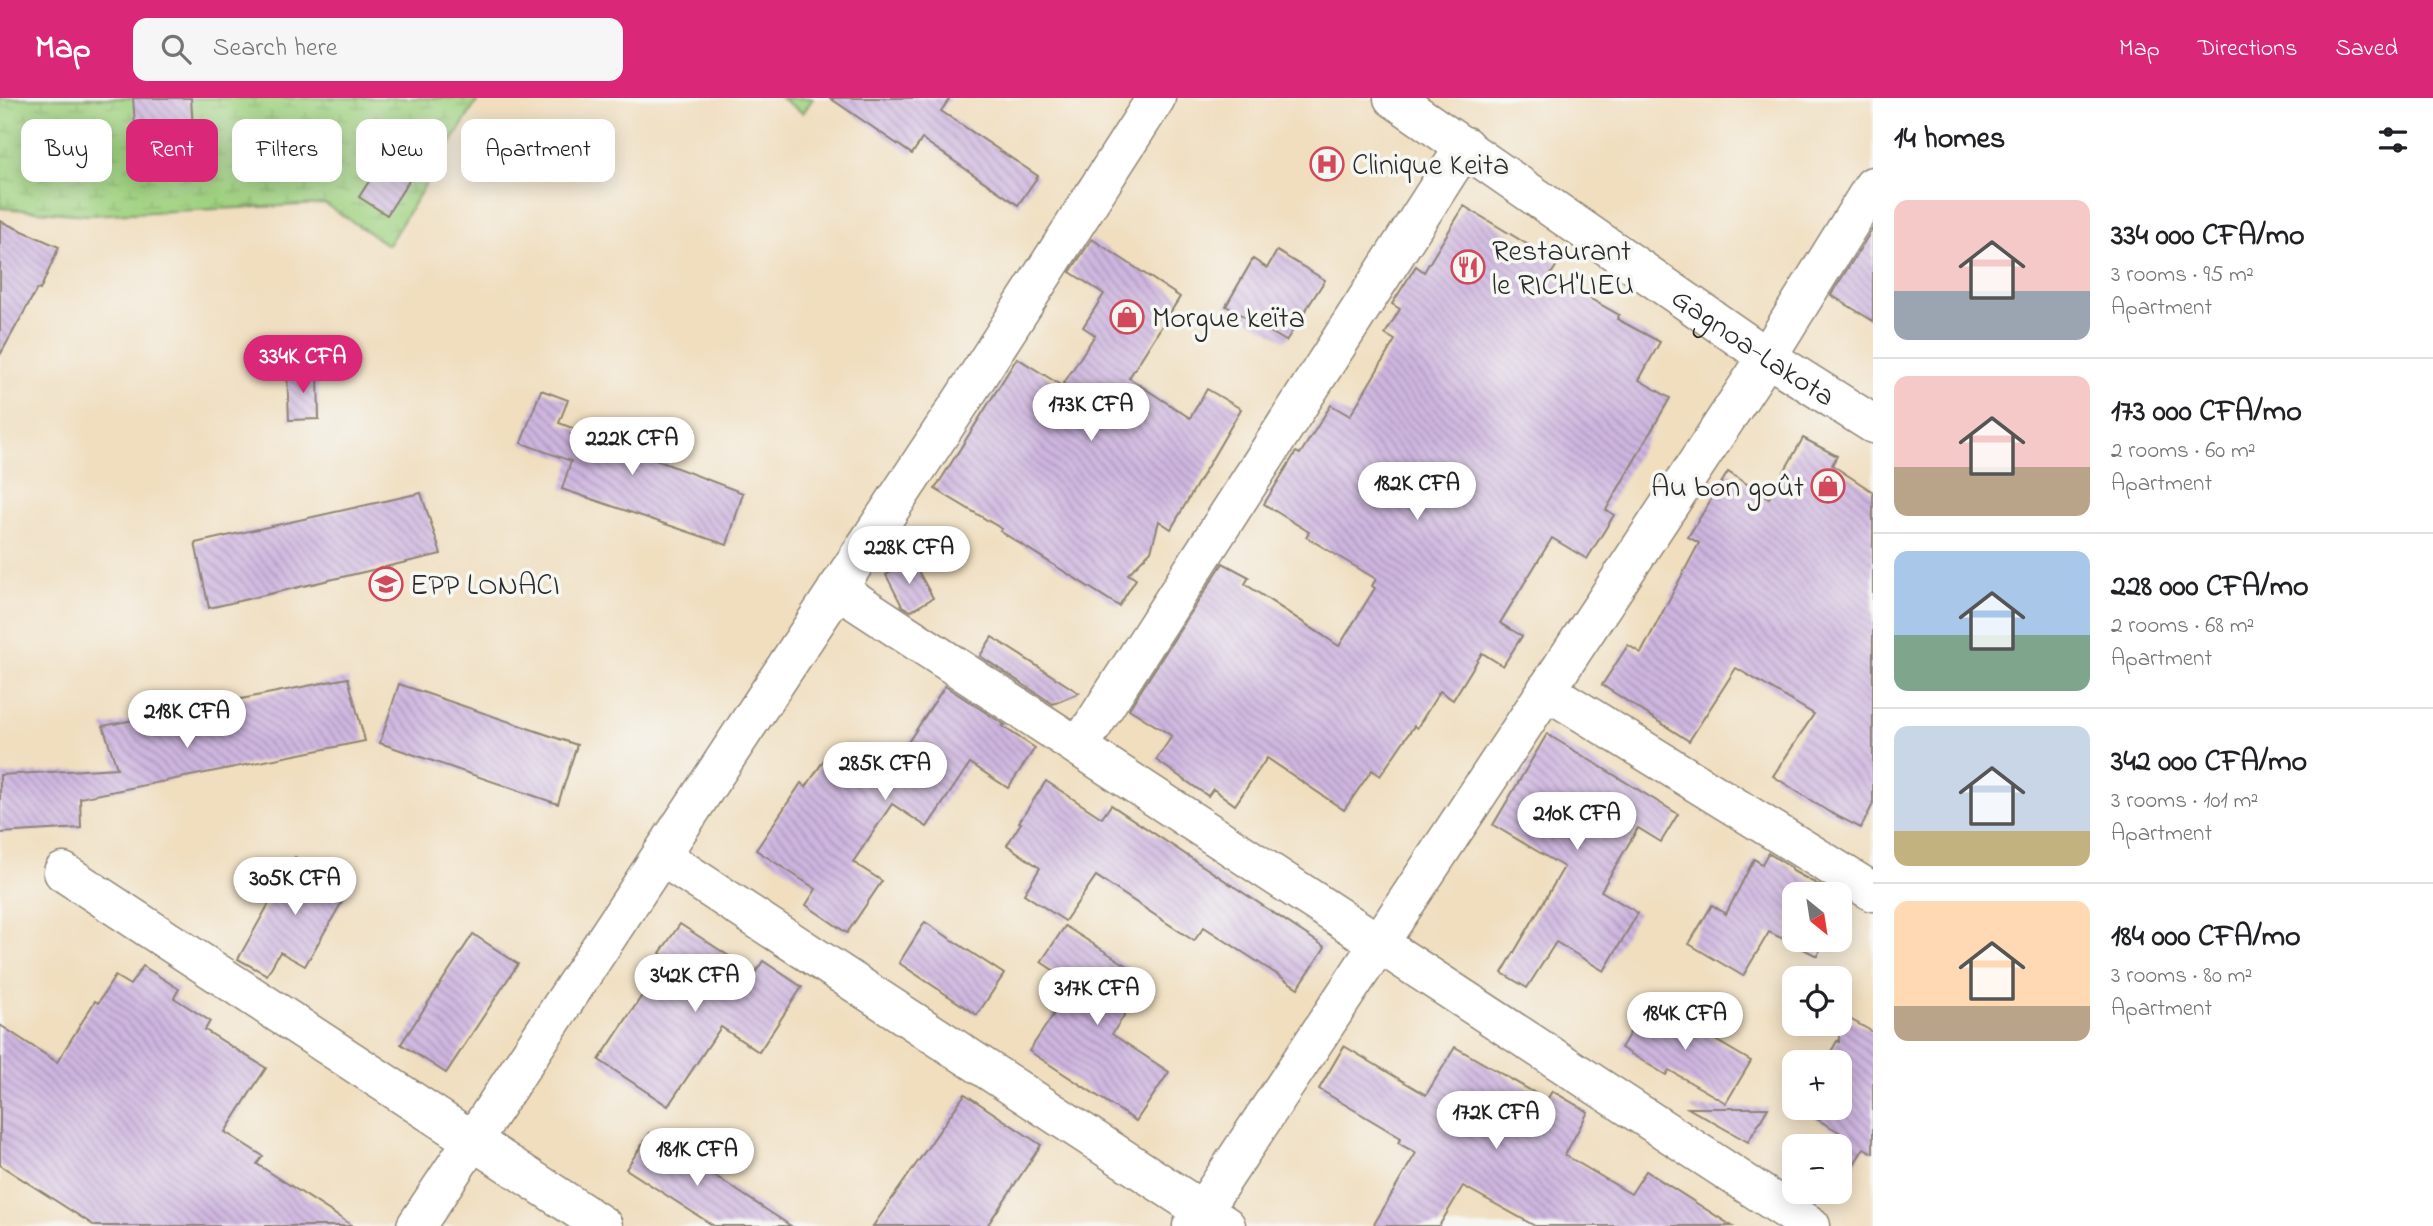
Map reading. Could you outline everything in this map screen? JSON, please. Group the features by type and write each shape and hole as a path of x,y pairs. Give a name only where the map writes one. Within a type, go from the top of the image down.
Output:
{"street":[{"path":"416,1226 961,402 1156,98"},
{"name":"Gagnoa-Lakota","path":"1393,98 1767,356 1873,424"},
{"path":"1079,747 1465,146"},
{"path":"661,856 1207,1221 1379,943 1767,356 1873,186"},
{"path":"837,589 1811,1226"},
{"path":"1546,690 1873,892"},
{"path":"62,872 603,1226"}],"green space":[{"path":"0,98 479,98 466,119 461,119 461,127 447,150 447,119 356,119 356,182 427,182 388,245 325,204 88,215 0,208"},
{"path":"781,98 813,98 803,113"}],"building":[{"path":"133,98 191,98 192,119 135,119"},
{"path":"830,98 950,98 941,111 1038,176 1018,205 922,139 912,154"},
{"path":"369,182 408,182 387,215 359,197"},
{"path":"1464,206 1558,263 1550,276 1619,315 1617,319 1660,342 1639,380 1670,398 1606,510 1614,515 1587,559 1552,538 1500,623 1522,636 1503,666 1482,653 1453,700 1440,691 1417,728 1414,726 1380,776 1372,770 1344,810 1267,758 1235,805 1213,789 1208,796 1156,760 1172,736 1129,709 1223,563 1249,577 1245,584 1339,646 1375,588 1372,586 1376,579 1306,537 1309,532 1264,504 1296,452 1300,454 1331,405 1350,416 1395,340 1385,334 1400,309 1392,304 1416,266 1424,272"},
{"path":"0,221 59,247 40,290 37,289 0,355"},
{"path":"1873,228 1873,321 1831,295"},
{"path":"1092,239 1180,297 1129,378 1190,418 1207,389 1241,409 1171,529 1159,521 1151,551 1128,574 1136,579 1119,606 1000,531 1002,529 935,489 1017,358 1062,386 1095,335 1083,327 1104,294 1070,272"},
{"path":"1277,251 1325,280 1286,341 1226,306 1253,259 1267,268"},
{"path":"318,371 319,419 289,420 287,372"},
{"path":"541,390 568,400 559,423 743,493 727,545 562,489 571,461 521,443"},
{"path":"1803,438 1837,456 1832,465 1873,492 1873,804 1861,828 1829,812 1773,776 1814,714 1736,668 1689,741 1602,685 1628,645 1641,653 1699,543 1688,537 1728,472 1769,498"},
{"path":"421,493 441,554 209,608 195,543"},
{"path":"912,560 933,598 911,611 902,606 886,575"},
{"path":"992,637 1079,693 1053,704 980,656"},
{"path":"348,678 365,741 80,798 81,828 0,833 0,775 117,768 103,726"},
{"path":"399,684 577,745 558,804 380,743"},
{"path":"945,686 1035,748 1008,788 970,763 927,827 892,804 853,862 882,881 847,933 806,905 816,889 756,850 801,783 806,787 824,760 863,786 886,751 897,759"},
{"path":"1547,734 1678,814 1661,842 1638,828 1601,891 1638,913 1604,971 1556,942 1527,988 1502,973 1564,867 1493,825"},
{"path":"1046,781 1102,818 1111,805 1325,947 1298,988 1204,927 1194,941 1096,876 1065,921 1024,894 1040,868 1007,845"},
{"path":"1768,853 1813,882 1782,882 1782,938 1769,932 1743,976 1689,944 1712,905 1726,914 1754,859 1762,864"},
{"path":"295,857 350,888 305,966 280,952 267,975 238,959"},
{"path":"925,922 1004,974 977,1015 899,963"},
{"path":"680,924 755,973 763,961 802,987 759,1052 721,1027 668,1106 599,1060 667,958 660,953"},
{"path":"1065,926 1148,979 1112,1034 1169,1072 1136,1121 1029,1051 1074,984 1041,962"},
{"path":"473,934 518,964 446,1073 401,1044"},
{"path":"143,966 179,989 174,998 210,1021 205,1030 266,1068 225,1132 263,1156 257,1164 353,1226 95,1226 0,1165 0,1025 57,1062 95,1001 98,1003 115,976 130,985"},
{"path":"1649,1001 1751,1061 1726,1103 1669,1070 1666,1075 1621,1048"},
{"path":"1852,1020 1873,1032 1873,1153 1864,1148 1852,1167 1852,1134 1839,1134 1818,1120 1852,1120 1852,1050 1832,1050 1837,1041 1839,1042 1839,1036 1852,1036"},
{"path":"1344,1046 1426,1095 1455,1047 1547,1100 1552,1091 1588,1112 1565,1155 1631,1194 1646,1171 1732,1226 1535,1226 1463,1186 1439,1226 1373,1226 1416,1153 1398,1143 1401,1138 1319,1089"},
{"path":"965,1094 1041,1145 987,1226 873,1226"},
{"path":"1688,1108 1768,1108 1748,1142"},
{"path":"650,1133 791,1226 714,1226 626,1169"}],"place":[{"name":"Clinique Keita","path":"1327,164"},
{"name":"Restaurant le RICH'LIEU","path":"1468,267"},
{"name":"Morgue keïta","path":"1127,317"},
{"name":"Au bon goût","path":"1828,486"},
{"name":"EPP LONACI","path":"386,584"}]}
